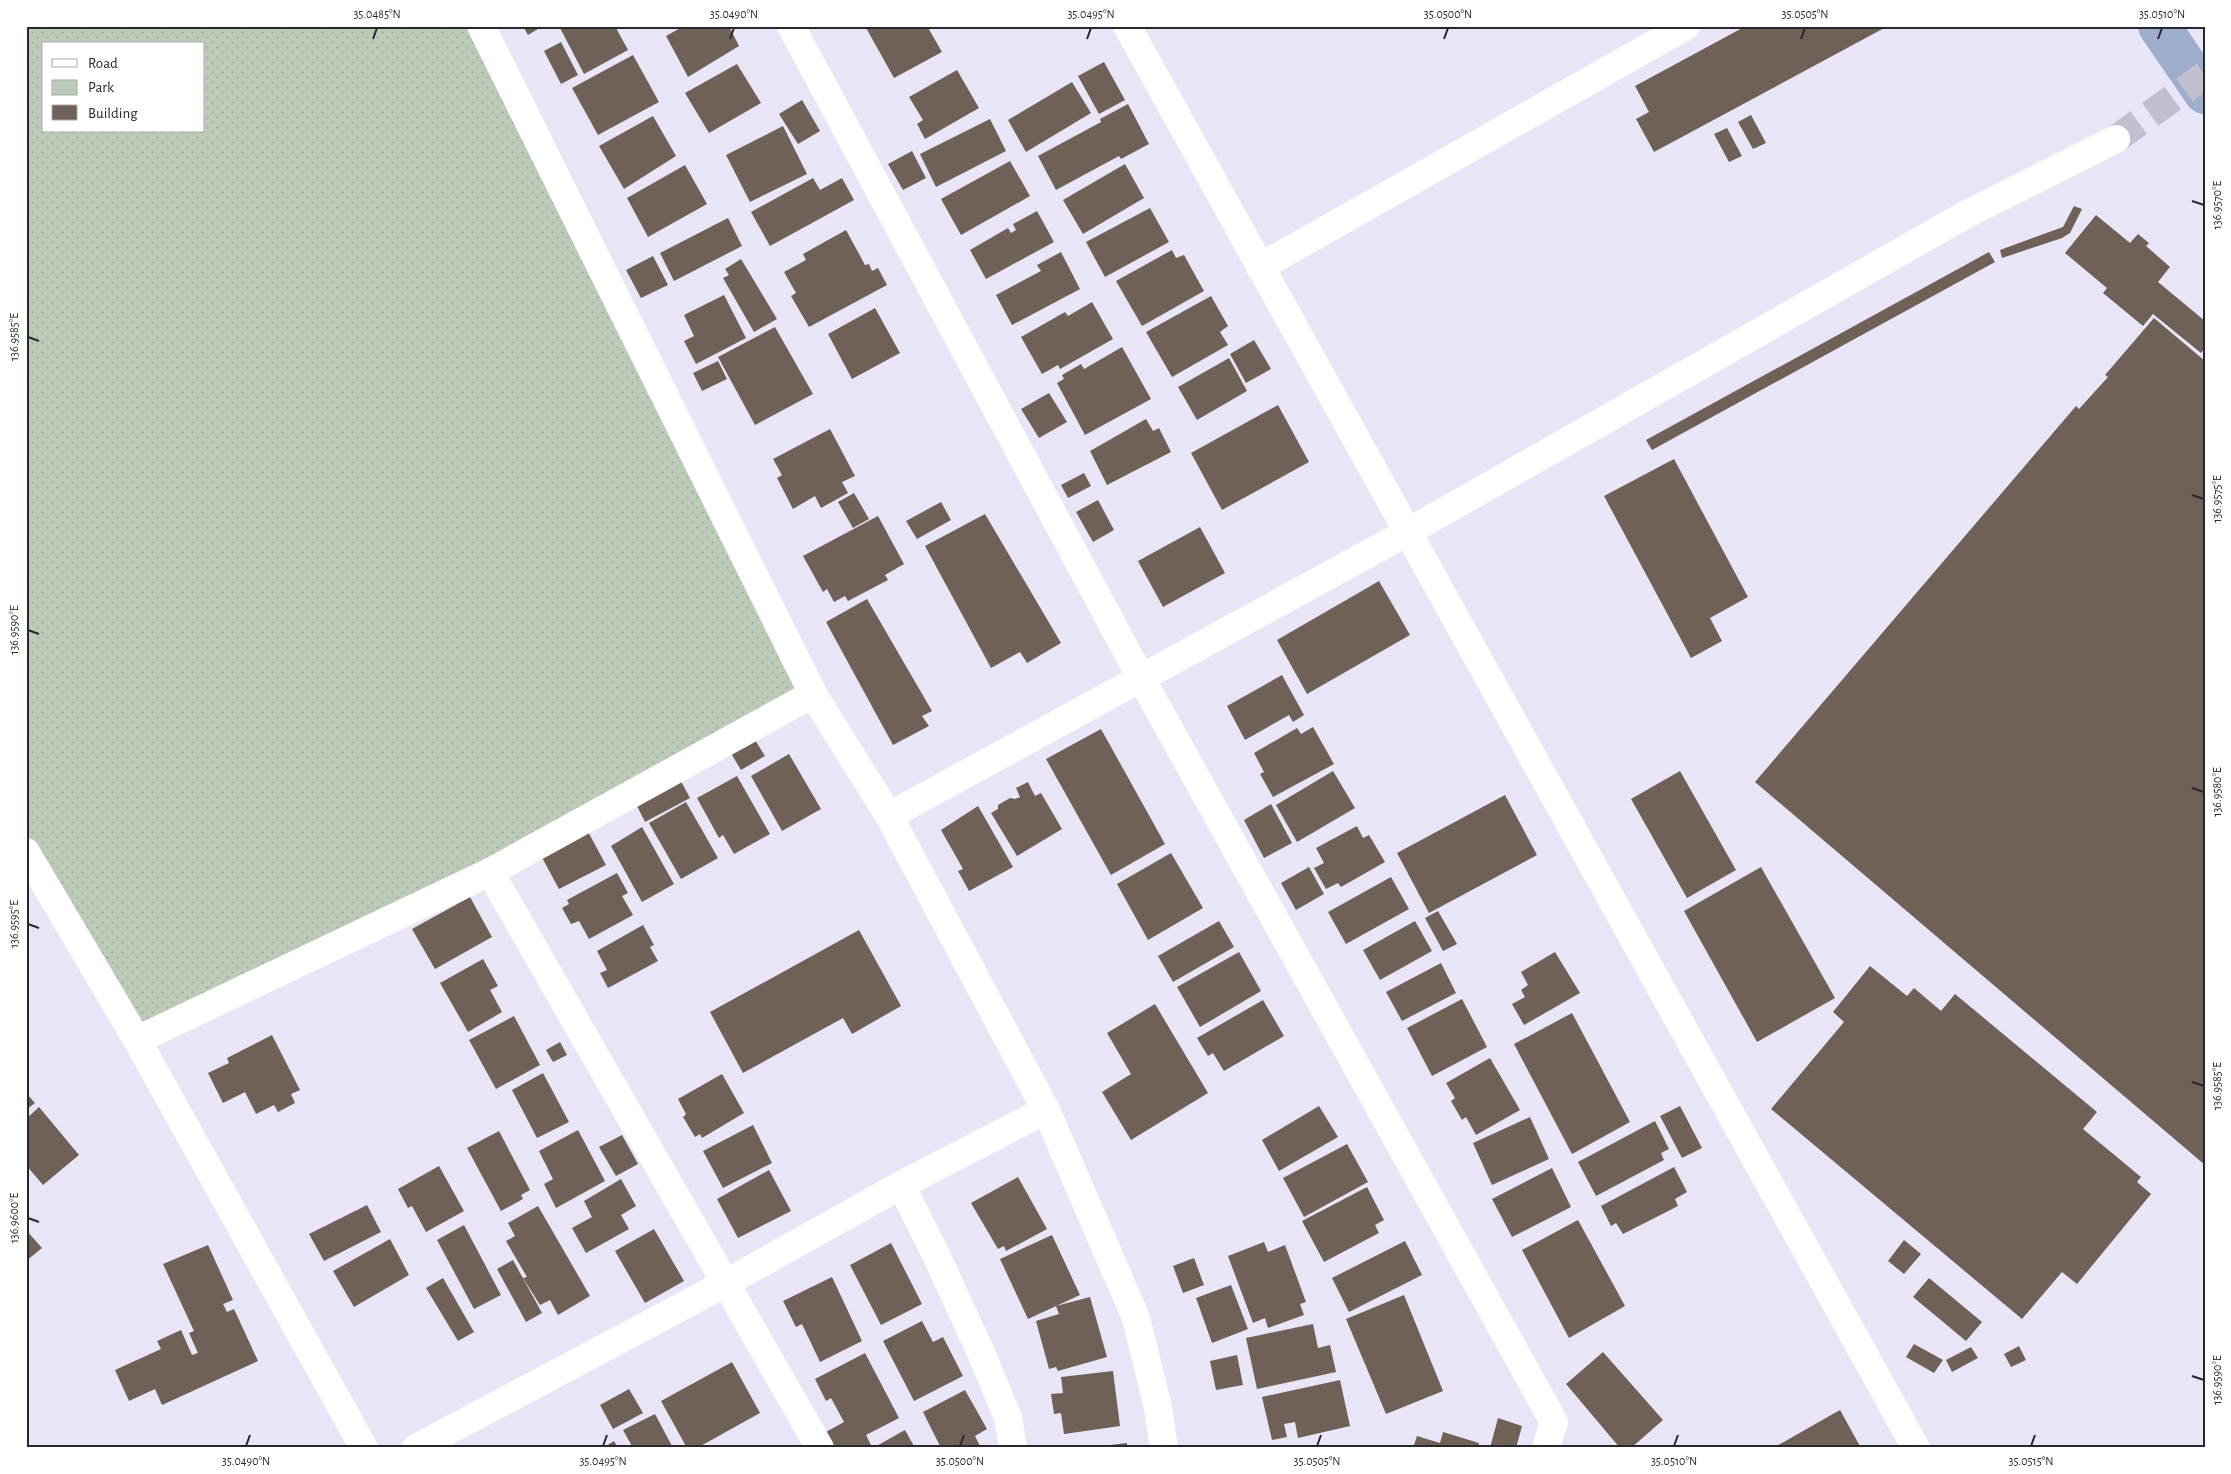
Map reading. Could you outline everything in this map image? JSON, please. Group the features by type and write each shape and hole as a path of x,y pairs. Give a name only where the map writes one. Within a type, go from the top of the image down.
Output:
{"street":[{"path":"482,26 813,694 889,816 1046,1110 1136,1318 1158,1408 1164,1448"},
{"path":"790,26 1141,678 1554,1422 1546,1448"},
{"path":"1260,267 1686,26"},
{"path":"1133,28 1260,267 1406,533 1916,1448"},
{"path":"889,816 1406,533 1967,214 2116,139"},
{"path":"137,1040 490,872 813,694"},
{"path":"26,852 137,1040 364,1448"},
{"path":"490,872 820,1448"},
{"path":"416,1448 726,1283 900,1185 1046,1110"},
{"path":"900,1185 937,1257 982,1355 1008,1418 1013,1448"}],"green space":[{"path":"26,26 481,26 813,694 137,1040 26,843"}],"building":[{"path":"523,26 543,26 528,35"},
{"path":"559,26 615,26 628,50 584,74"},
{"path":"684,26 729,26 739,46 688,77 666,36"},
{"path":"865,26 927,26 942,52 894,78"},
{"path":"1746,26 1888,26 1654,152 1636,119 1649,112 1635,86"},
{"path":"561,42 578,75 561,84 544,51"},
{"path":"633,55 659,102 598,135 572,88"},
{"path":"1104,62 1125,100 1099,114 1078,76"},
{"path":"737,64 761,103 709,133 685,93"},
{"path":"957,70 979,108 925,139 917,124 923,120 909,97"},
{"path":"1072,82 1091,113 1026,152 1008,120"},
{"path":"802,100 820,131 798,144 779,114"},
{"path":"1128,104 1149,144 1121,159 1119,156 1056,190 1038,156 1101,122 1100,119"},
{"path":"1751,115 1766,143 1753,149 1738,122"},
{"path":"653,116 676,156 624,189 599,146"},
{"path":"990,119 1006,151 936,187 920,154"},
{"path":"783,126 807,174 750,202 726,155"},
{"path":"1727,128 1742,156 1729,162 1714,134"},
{"path":"912,151 926,178 903,190 888,164"},
{"path":"1010,161 1030,196 961,235 941,199"},
{"path":"1125,164 1144,198 1083,234 1063,200"},
{"path":"685,165 707,204 648,237 627,198"},
{"path":"813,178 820,190 842,178 854,200 770,246 751,212"},
{"path":"2074,206 2082,209 2070,233 2062,238 2002,258 2000,250 2063,227"},
{"path":"1150,208 1169,242 1105,277 1086,242"},
{"path":"1037,211 1054,242 986,279 970,250 1008,228 1011,233 1016,230 1013,224"},
{"path":"2096,215 2130,243 2138,234 2149,243 2146,246 2170,267 2158,282 2205,321 2205,348 2201,353 2153,314 2143,326 2103,293 2107,288 2065,253"},
{"path":"728,218 742,246 674,281 660,253"},
{"path":"846,230 865,265 869,264 872,271 878,268 887,285 809,327 791,296 796,293 784,272 806,260 803,254"},
{"path":"1172,250 1176,258 1184,255 1204,291 1142,326 1116,281"},
{"path":"1061,252 1080,289 1012,325 996,295 1041,271 1037,265"},
{"path":"1989,252 1995,262 1652,450 1646,440"},
{"path":"653,256 668,285 641,298 626,270"},
{"path":"741,259 777,319 754,332 723,278 729,275 725,269"},
{"path":"724,295 746,338 696,364 684,341 694,336 684,315"},
{"path":"1211,296 1228,326 1220,332 1228,345 1172,377 1146,332"},
{"path":"1092,302 1113,339 1060,369 1058,365 1042,374 1021,337 1065,312 1068,316"},
{"path":"875,308 900,353 852,379 828,334"},
{"path":"2154,318 2205,361 2205,1165 1755,782 2076,406 2079,409 2108,377 2105,375"},
{"path":"775,327 813,394 755,425 718,357"},
{"path":"1254,340 1271,369 1246,383 1230,354"},
{"path":"1122,347 1151,399 1085,435 1057,383 1064,379 1062,375 1081,364 1084,369"},
{"path":"1229,358 1247,391 1197,420 1178,387"},
{"path":"718,361 727,379 702,391 693,373"},
{"path":"1049,393 1067,422 1039,438 1021,409"},
{"path":"1278,405 1309,462 1222,510 1191,453"},
{"path":"1146,419 1153,431 1159,428 1171,452 1107,485 1090,451"},
{"path":"830,429 855,476 842,482 848,493 821,508 815,496 793,509 777,478 782,475 773,459"},
{"path":"1674,459 1748,597 1710,618 1722,641 1691,658 1604,496"},
{"path":"1084,473 1091,486 1068,498 1061,485"},
{"path":"854,493 869,519 853,528 838,502"},
{"path":"1098,500 1114,530 1093,542 1076,512"},
{"path":"941,502 951,520 917,539 906,521"},
{"path":"985,514 1061,643 1027,663 1020,652 991,668 925,546"},
{"path":"878,516 904,564 885,575 888,580 848,601 845,596 834,602 827,589 823,592 803,556"},
{"path":"1200,527 1225,573 1163,607 1138,561"},
{"path":"1379,581 1410,635 1307,694 1277,640"},
{"path":"867,599 932,711 922,716 929,726 893,745 826,622"},
{"path":"1282,675 1304,715 1293,722 1289,715 1245,740 1227,706"},
{"path":"1313,727 1334,764 1273,797 1260,774 1264,772 1254,753 1297,728 1301,734"},
{"path":"1101,729 1165,844 1111,875 1046,759"},
{"path":"749,730 765,756 741,770 726,745"},
{"path":"789,754 821,809 782,831 751,776"},
{"path":"1333,771 1355,808 1297,842 1276,805"},
{"path":"1680,771 1736,870 1687,898 1631,799"},
{"path":"676,772 690,798 645,822 632,796"},
{"path":"737,776 770,834 734,854 723,835 719,838 697,798"},
{"path":"1028,782 1035,796 1041,793 1062,829 1017,856 991,813 998,809 998,805 1010,798 1020,797 1016,788"},
{"path":"1505,795 1537,855 1429,913 1397,853"},
{"path":"686,802 718,858 681,879 649,823"},
{"path":"1271,804 1292,843 1264,858 1244,820"},
{"path":"978,806 1013,867 969,891 958,871 963,869 941,830"},
{"path":"1357,826 1363,838 1369,835 1385,862 1341,887 1338,883 1326,889 1314,868 1324,863 1316,848"},
{"path":"642,827 674,884 642,902 611,846"},
{"path":"586,828 606,865 559,889 539,852"},
{"path":"1171,853 1203,908 1148,940 1117,884"},
{"path":"1309,867 1324,894 1296,910 1281,883"},
{"path":"1761,867 1835,998 1757,1042 1684,911"},
{"path":"617,873 628,893 622,896 633,915 589,939 579,921 571,924 562,908 569,904 567,900"},
{"path":"1391,877 1409,909 1346,944 1328,912"},
{"path":"470,897 492,937 435,969 412,929"},
{"path":"1438,911 1457,944 1443,951 1425,918"},
{"path":"1219,921 1234,947 1173,982 1158,956"},
{"path":"1415,921 1432,951 1380,980 1363,950"},
{"path":"643,925 654,945 650,947 658,961 608,988 600,973 607,970 597,951"},
{"path":"859,930 901,1006 852,1034 843,1018 743,1073 710,1012"},
{"path":"1239,952 1261,991 1200,1027 1177,987"},
{"path":"1555,952 1580,993 1524,1025 1512,1004 1525,997 1521,990 1528,985 1521,972"},
{"path":"483,959 498,986 490,990 502,1012 468,1032 440,983"},
{"path":"1441,963 1456,993 1402,1021 1386,992"},
{"path":"1870,966 1907,996 1914,988 1941,1011 1955,994 2097,1112 2083,1129 2141,1177 2137,1182 2151,1194 2077,1284 2062,1272 2022,1319 1771,1109 1844,1022 1833,1012"},
{"path":"1462,999 1487,1047 1432,1076 1407,1028"},
{"path":"1263,1000 1284,1036 1224,1071 1213,1053 1208,1056 1197,1038"},
{"path":"1155,1004 1208,1093 1131,1140 1102,1092 1131,1074 1107,1033"},
{"path":"1572,1013 1630,1122 1572,1154 1514,1044"},
{"path":"514,1016 540,1065 496,1089 469,1040"},
{"path":"272,1035 300,1090 291,1094 295,1103 278,1112 274,1105 256,1114 245,1092 223,1103 208,1073 229,1063 227,1058"},
{"path":"560,1042 567,1055 553,1062 546,1050"},
{"path":"1490,1058 1520,1110 1476,1135 1466,1117 1462,1120 1451,1101 1455,1098 1446,1083"},
{"path":"543,1073 569,1122 537,1138 512,1090"},
{"path":"722,1074 744,1113 702,1138 700,1134 695,1137 683,1117 686,1114 678,1099"},
{"path":"26,1093 35,1103 26,1110"},
{"path":"1319,1106 1338,1137 1279,1171 1262,1140"},
{"path":"1680,1106 1702,1148 1682,1158 1660,1116"},
{"path":"39,1107 79,1155 43,1185 26,1165 26,1119"},
{"path":"1530,1117 1549,1159 1492,1185 1473,1143"},
{"path":"1655,1121 1669,1149 1661,1153 1664,1160 1596,1196 1578,1162"},
{"path":"753,1125 772,1163 723,1188 703,1151"},
{"path":"578,1130 605,1181 556,1208 544,1184 553,1179 539,1151"},
{"path":"499,1131 530,1190 521,1195 523,1199 501,1211 467,1148"},
{"path":"622,1135 638,1164 616,1176 599,1147"},
{"path":"1347,1144 1368,1182 1304,1217 1283,1178"},
{"path":"439,1166 464,1211 426,1232 412,1206 408,1208 398,1189"},
{"path":"1674,1167 1687,1192 1675,1199 1678,1206 1623,1234 1616,1223 1611,1226 1601,1206"},
{"path":"1552,1168 1571,1207 1512,1237 1492,1199"},
{"path":"769,1170 791,1211 738,1238 717,1199"},
{"path":"1018,1177 1047,1229 1006,1251 1004,1246 998,1249 971,1203"},
{"path":"621,1179 636,1206 621,1215 629,1229 586,1253 572,1228 592,1217 584,1201"},
{"path":"1367,1187 1384,1220 1375,1225 1379,1233 1324,1262 1302,1221"},
{"path":"367,1205 381,1232 324,1261 309,1234"},
{"path":"538,1206 590,1296 558,1315 550,1300 540,1305 523,1278 527,1277 506,1241 515,1236 508,1223"},
{"path":"1578,1220 1625,1306 1569,1338 1522,1250"},
{"path":"464,1225 501,1295 474,1309 437,1240"},
{"path":"654,1229 684,1281 645,1303 615,1251"},
{"path":"26,1230 42,1248 26,1261"},
{"path":"1052,1235 1080,1295 1028,1319 1000,1259"},
{"path":"390,1239 409,1275 354,1307 333,1271"},
{"path":"1904,1240 1921,1254 1904,1274 1888,1261"},
{"path":"1405,1241 1422,1275 1349,1312 1332,1278"},
{"path":"1264,1242 1268,1252 1285,1245 1306,1302 1300,1304 1304,1315 1268,1328 1265,1318 1253,1323 1228,1256"},
{"path":"891,1243 922,1304 881,1325 850,1265"},
{"path":"208,1245 233,1300 223,1304 227,1312 234,1309 258,1361 162,1405 155,1389 129,1401 115,1370 161,1349 157,1341 181,1330 192,1355 198,1353 189,1333 194,1331 163,1264"},
{"path":"1194,1258 1204,1285 1183,1293 1173,1266"},
{"path":"513,1260 542,1313 526,1322 497,1269"},
{"path":"832,1277 862,1341 820,1362 802,1324 796,1327 783,1301"},
{"path":"443,1278 474,1332 458,1341 426,1288"},
{"path":"1929,1278 1982,1322 1966,1341 1913,1297"},
{"path":"1231,1285 1248,1329 1212,1343 1196,1298"},
{"path":"1404,1295 1443,1391 1386,1414 1346,1319"},
{"path":"1090,1297 1107,1357 1058,1371 1056,1367 1049,1369 1036,1321 1059,1314 1056,1306"},
{"path":"922,1321 933,1342 943,1337 963,1376 914,1401 883,1341"},
{"path":"1313,1324 1318,1348 1330,1345 1336,1372 1257,1389 1246,1338"},
{"path":"1914,1344 1943,1360 1934,1373 1906,1357"},
{"path":"2019,1346 2026,1360 2011,1367 2004,1354"},
{"path":"1971,1347 1978,1358 1952,1372 1946,1360"},
{"path":"1603,1352 1663,1420 1631,1448 1620,1448 1566,1384"},
{"path":"865,1353 899,1418 866,1435 871,1445 865,1448 834,1448 826,1432 844,1422 831,1398 826,1401 815,1379"},
{"path":"1237,1355 1243,1385 1216,1390 1210,1361"},
{"path":"732,1362 760,1413 697,1448 687,1448 661,1401"},
{"path":"1113,1371 1120,1426 1064,1434 1061,1413 1054,1414 1051,1394 1063,1393 1061,1377"},
{"path":"1340,1380 1350,1426 1298,1438 1295,1422 1284,1424 1287,1437 1272,1440 1262,1397"},
{"path":"629,1389 643,1413 613,1429 600,1405"},
{"path":"965,1390 987,1429 975,1436 981,1448 941,1448 923,1412"},
{"path":"1840,1410 1861,1448 1773,1448"},
{"path":"655,1414 673,1448 633,1448 623,1430"},
{"path":"1498,1418 1522,1426 1516,1448 1490,1448"},
{"path":"905,1430 915,1448 873,1448"},
{"path":"1443,1432 1479,1443 1478,1448 1413,1448 1417,1436 1440,1443"},
{"path":"614,1441 618,1448 603,1448"},
{"path":"1127,1443 1127,1448 1094,1448 1094,1447"}],"waterway":[{"path":"2159,26 2205,93"}],"tunnel":[{"path":"2116,139 2205,75"}]}
